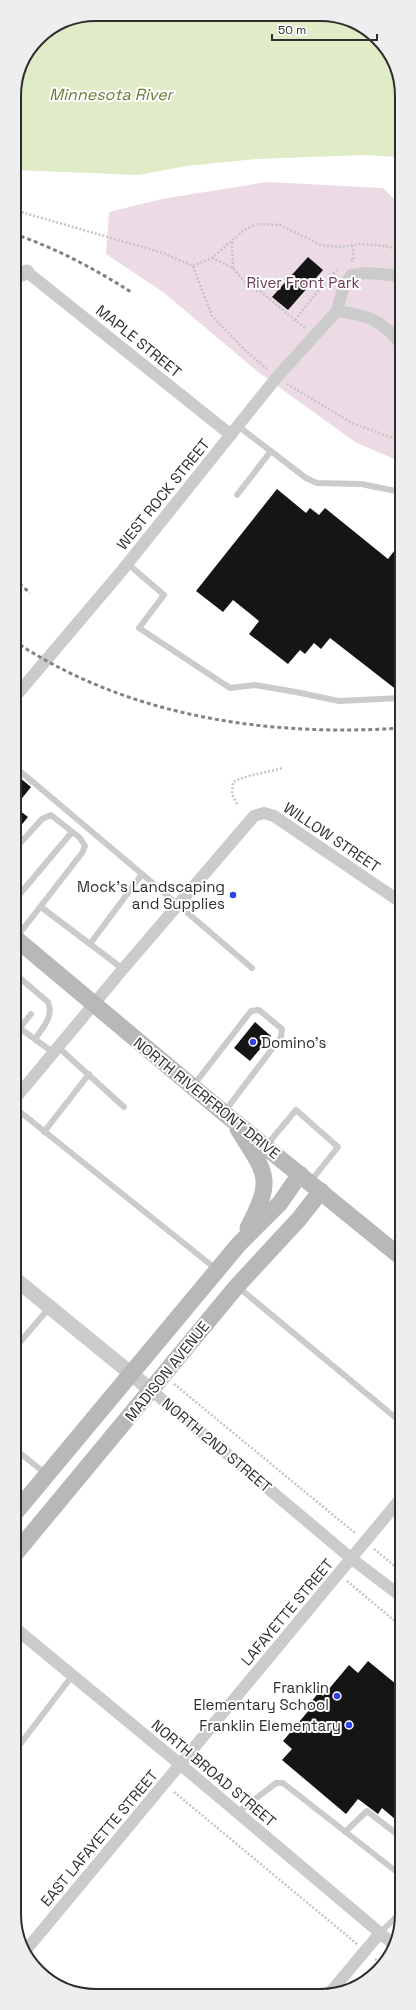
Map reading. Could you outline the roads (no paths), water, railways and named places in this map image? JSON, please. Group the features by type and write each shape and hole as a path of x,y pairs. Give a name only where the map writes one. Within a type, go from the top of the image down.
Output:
{"main road":[{"name":"NORTH RIVERFRONT DRIVE","path":"21,944 395,1252"},
{"path":"227,1115 258,1162 265,1180 262,1199 239,1244"},
{"name":"MADISON AVENUE","path":"21,1506 239,1244 280,1203 310,1182"},
{"name":"MADISON AVENUE","path":"21,1547 237,1286 299,1219 310,1182"}],"street":[{"name":"WEST ROCK STREET","path":"21,690 128,564 277,377 337,310 344,285 351,275 367,273 395,275"},
{"name":"MAPLE STREET","path":"21,275 234,430"},
{"path":"337,310 358,314 378,321 392,331 395,336"},
{"name":"WILLOW STREET","path":"178,903 246,823 254,816 264,813 284,822 395,898"},
{"path":"21,1092 178,903"},
{"name":"NORTH 2ND STREET","path":"21,1283 131,1372 395,1592"},
{"name":"LAFAYETTE STREET","path":"180,1765 395,1506"},
{"name":"NORTH BROAD STREET","path":"21,1633 390,1941"},
{"name":"EAST LAFAYETTE STREET","path":"29,1947 180,1765"},
{"path":"334,1988 380,1933"}],"lane":[{"path":"234,430 271,451 306,478 317,483 362,484 395,491"},
{"path":"236,494 271,451"},
{"path":"128,564 164,595 139,628 230,688 255,685 339,701 395,698"},
{"path":"21,772 178,903 252,968"},
{"path":"21,842 42,820 51,815 80,838 84,846 82,854 21,932"},
{"path":"21,893 72,832"},
{"path":"90,944 142,874"},
{"path":"41,907 123,969"},
{"path":"21,981 40,998 48,1002 51,1008 48,1021 35,1039"},
{"path":"193,1086 251,1011 259,1010 282,1029 281,1037 227,1115"},
{"path":"21,1027 31,1014"},
{"path":"21,1029 35,1039 56,1050 89,1074 124,1107"},
{"path":"44,1132 89,1074"},
{"path":"266,1146 296,1110 338,1147 310,1182"},
{"path":"21,1114 217,1270"},
{"path":"237,1286 395,1417"},
{"path":"21,1340 50,1306"},
{"path":"21,1454 46,1475"},
{"path":"21,1743 72,1676"},
{"path":"237,1813 276,1783 283,1783 395,1871"},
{"path":"345,1832 367,1811 395,1833"},
{"path":"380,1933 395,1918"}],"water":[{"name":"Minnesota River","path":"91,21 325,21 335,22 358,31 366,36 380,50 385,58 394,86 395,157 366,155 257,159 187,166 138,175 21,170 21,91 24,76 36,50 50,36 58,31 81,22"}],"railway":[{"path":"21,237 75,260 131,292"},
{"path":"21,585 30,593"},
{"path":"21,645 58,667 104,688 152,704 200,716 250,724 301,729 352,730 395,728"}],"place":[{"name":"Mock's Landscaping and Supplies","path":"233,895"},
{"name":"Domino's","path":"253,1042"},
{"name":"Franklin Elementary School","path":"337,1696"},
{"name":"Franklin Elementary","path":"349,1725"}],"park label":[{"name":"River Front Park","path":"303,282"}]}
